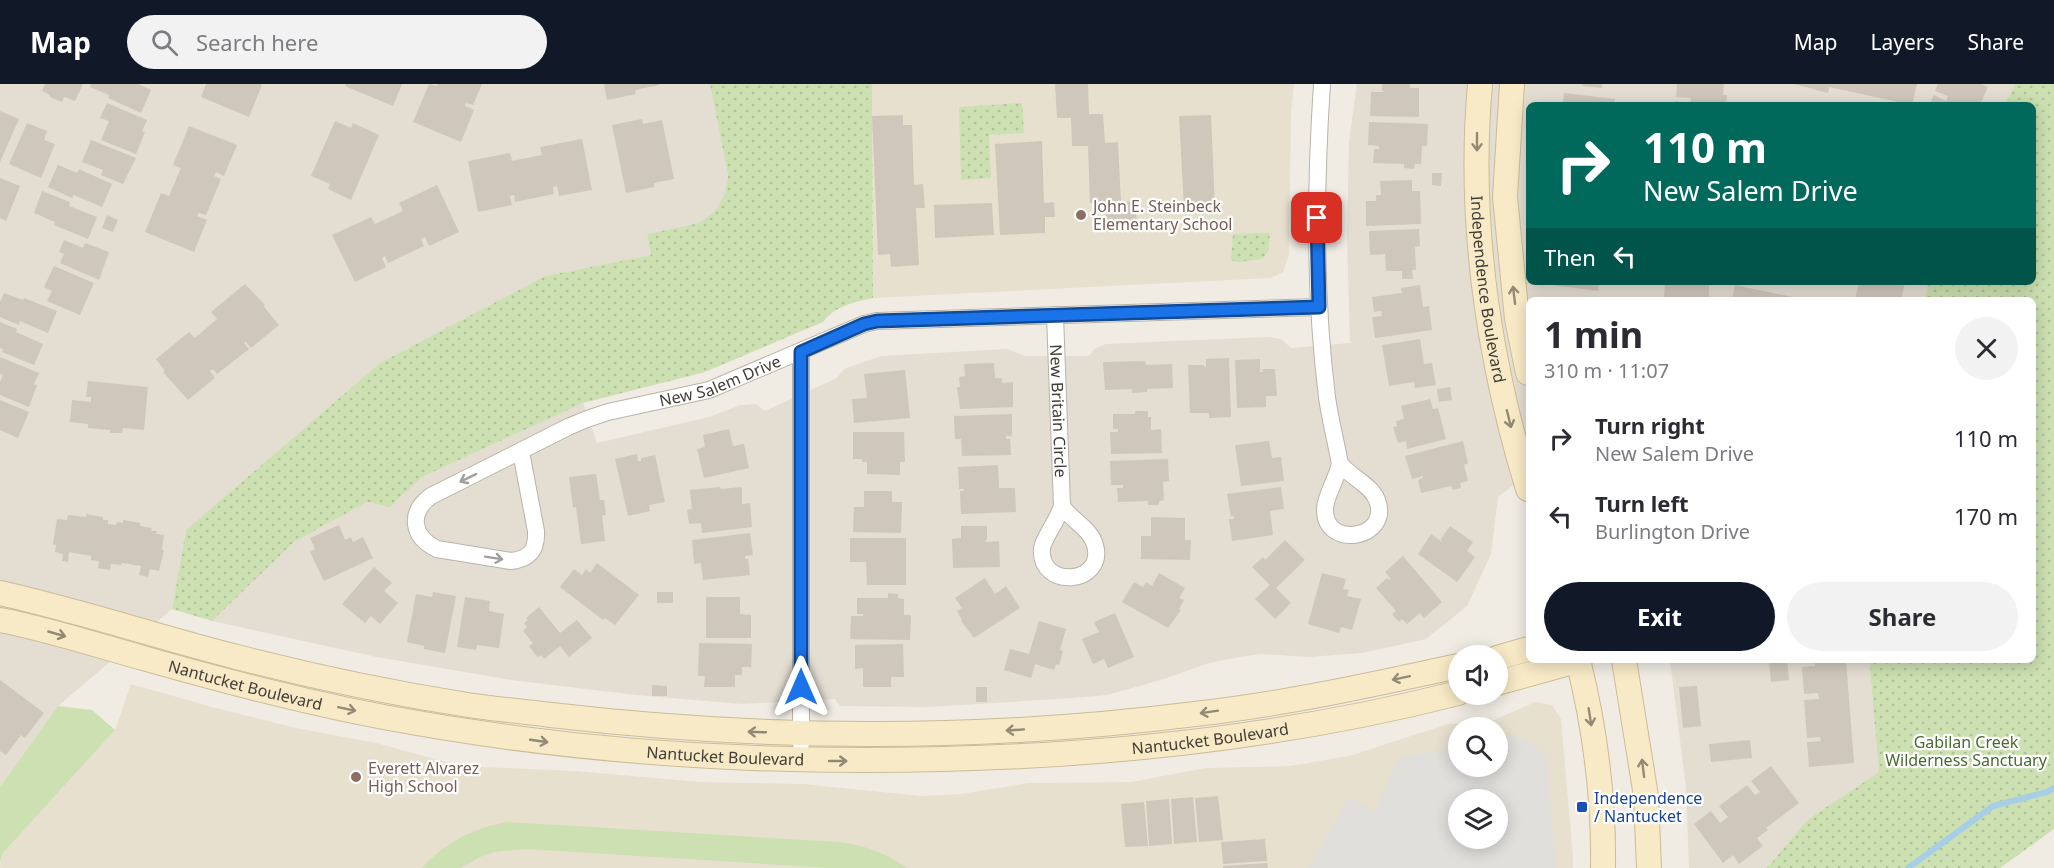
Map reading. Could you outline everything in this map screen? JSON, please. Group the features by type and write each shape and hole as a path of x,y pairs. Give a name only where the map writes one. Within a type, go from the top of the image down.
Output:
{"street":[{"path":"1322,84 1317,150 1319,307 1328,400 1340,465"},
{"name":"Independence Boulevard","path":"1480,84 1477,191 1483,278 1499,380 1526,481"},
{"name":"Independence Boulevard","path":"1512,84 1505,197 1517,319 1526,363"},
{"name":"New Salem Drive","path":"520,452 536,531 536,543 532,553 521,560 511,561 437,549 420,538 416,528 416,518 423,502 431,496 568,427 608,412 709,390 864,324 877,321 1319,307"},
{"name":"New Britain Circle","path":"1055,315 1062,506"},
{"path":"801,352 801,761"},
{"name":"Nantucket Boulevard","path":"0,593 237,657 325,678 463,704 693,729 801,734 957,734 1070,726 1195,714 1316,696 1448,668"},
{"name":"Nantucket Boulevard","path":"0,620 261,690 389,718 588,747 801,761 994,758 1142,747 1251,734 1357,716 1448,695"},
{"path":"1508,655 1526,650"},
{"path":"1508,680 1572,663"},
{"path":"1579,663 1598,767 1603,868"},
{"path":"1624,663 1645,786 1649,868"}],"shaded area":[{"path":"0,84 710,84 728,175 725,194 707,219 699,223 647,234 652,255 545,276 380,363 186,530 172,609 58,706 0,787"},
{"name":"John E. Steinbeck Elementary School","path":"872,84 1294,84 1291,113 1289,255 1283,272 1271,278 873,298"},
{"path":"1357,84 2015,84 2006,102 1526,102 1526,285 1928,285 1926,297 1526,297 1526,476 1498,497 1491,554 1467,606 1426,639 1362,653 1309,657 1261,654 1240,657 1209,663 1161,680 1107,695 928,707 840,706 835,699 742,704 636,695 511,680 377,657 212,621 294,542 367,502 390,507 422,477 583,403 597,443 709,417 741,405 756,404 765,411 837,378 844,369 881,356 1007,349 1025,356 1089,356 1094,349 1106,344 1268,337 1281,339 1291,348 1350,343 1347,237 1349,141"},
{"path":"1670,663 1869,663 1879,772 1807,820 1767,868 1689,868 1686,788"},
{"name":"Everett Alvarez High School","path":"131,684 296,728 376,743 461,766 575,771 701,782 803,784 921,796 961,794 1028,783 1131,782 1206,768 1290,766 1349,756 1448,724 1448,777 1508,777 1508,717 1501,717 1535,702 1552,705 1561,719 1573,868 0,868 3,853 115,730"},
{"path":"1508,735 1527,739 1547,757 1555,868 1309,868 1349,797 1375,811 1398,759 1448,748 1448,777 1508,777"}],"green space":[{"path":"710,84 872,84 873,298 845,306 833,312 823,322 705,372 583,403 422,477 390,507 367,502 294,542 212,621 172,609 186,530 380,363 545,276 651,255 647,234 699,223 714,212 725,194 728,175"},
{"name":"Gabilan Creek Wilderness Sanctuary","path":"2015,84 2054,84 2054,829 2000,868 1767,868 1807,820 1879,772 1869,663 2036,663 2036,297 1926,297 1928,285 2036,285 2036,102 2006,102"},
{"path":"1022,103 1024,133 989,135 991,178 961,180 959,107"},
{"path":"1270,233 1268,252 1262,259 1238,262 1231,260 1233,234"},
{"path":"58,706 92,710 115,730 3,853 0,863 0,787"},
{"path":"508,822 838,842 874,850 907,868 831,868 526,849 494,852 461,868 422,868 441,851 472,832"}],"building":[{"path":"45,84 83,84 75,101 64,97 62,102 42,91"},
{"path":"91,84 138,84 151,90 141,113 108,98 109,95 90,87"},
{"path":"206,84 262,85 249,117 201,97"},
{"path":"346,84 402,84 393,106 345,86"},
{"path":"429,84 437,86 438,84 482,84 473,105 466,103 465,106 474,110 461,142 413,122"},
{"path":"604,84 659,85 635,90 636,94 607,100"},
{"path":"1055,84 1088,84 1089,114 1103,114 1105,143 1118,142 1121,202 1136,201 1137,230 1107,232 1105,203 1090,203 1088,146 1072,146 1071,118 1057,118"},
{"path":"1382,84 1410,84 1410,88 1419,88 1419,117 1370,116 1371,92 1384,92"},
{"path":"1583,84 1602,84 1602,88 1582,86"},
{"path":"1677,84 1724,84 1723,95 1727,95 1726,102 1690,102 1691,98 1676,97"},
{"path":"1794,84 1917,84 1913,102 1898,102 1829,87 1828,93"},
{"path":"1938,84 1981,84 1988,87 1981,102 1930,102 1934,95 1946,101 1948,96 1935,91"},
{"path":"1564,93 1615,99 1614,102 1563,102"},
{"path":"107,103 147,120 136,154 101,140 109,121 100,118"},
{"path":"0,111 19,119 0,162"},
{"path":"903,115 903,125 912,125 914,185 923,184 925,208 916,208 919,265 891,267 890,254 878,255 872,116"},
{"path":"1211,115 1215,207 1184,208 1179,116"},
{"path":"642,119 643,124 662,120 674,179 654,183 654,187 626,193 612,125"},
{"path":"335,121 351,128 353,123 379,135 351,200 328,189 330,184 311,176"},
{"path":"1369,122 1428,124 1427,146 1422,146 1421,164 1415,164 1414,169 1404,168 1404,164 1373,163 1374,149 1379,149 1379,146 1368,145"},
{"path":"27,123 47,131 44,140 55,144 41,178 9,164"},
{"path":"189,126 237,145 224,176 216,172 214,176 221,179 206,215 199,213 197,216 207,220 194,252 145,232 161,193 169,196 181,168 173,165"},
{"path":"582,139 592,190 559,196 557,186 553,187 554,194 515,202 514,195 510,196 512,205 478,212 468,161 510,153 512,161 542,155 540,147"},
{"path":"91,140 136,158 123,184 101,175 103,170 82,162"},
{"path":"1042,141 1044,203 1054,202 1055,217 1045,217 1045,233 1000,235 995,144"},
{"path":"58,165 77,173 79,169 112,184 102,207 74,195 72,198 48,187"},
{"path":"1432,173 1442,173 1441,186 1432,185"},
{"path":"0,178 20,186 6,221 0,218"},
{"path":"1412,180 1412,191 1420,191 1421,224 1366,226 1366,201 1376,201 1376,195 1381,195 1380,181"},
{"path":"437,185 459,232 429,246 425,237 421,239 424,246 388,263 385,256 382,258 386,267 355,282 332,235 371,217 375,224 403,211 399,203"},
{"path":"42,191 70,202 69,206 97,217 88,239 54,225 55,222 34,213"},
{"path":"992,203 994,235 935,238 934,205"},
{"path":"107,215 118,220 113,232 102,228"},
{"path":"1419,229 1420,246 1415,247 1416,270 1412,270 1413,279 1402,279 1402,271 1386,271 1385,254 1370,255 1369,231"},
{"path":"64,240 83,248 85,243 109,252 99,280 60,263 64,254 59,252"},
{"path":"54,266 94,283 80,315 47,301 52,291 44,287"},
{"path":"245,284 265,305 264,307 279,325 251,348 246,342 244,343 249,349 217,374 213,369 210,371 215,378 188,400 163,372 165,371 156,359 189,332 195,338 217,319 211,312"},
{"path":"1420,285 1423,307 1429,306 1432,330 1375,338 1372,317 1382,316 1381,311 1374,312 1372,297 1402,293 1401,288"},
{"path":"1552,285 1599,285 1598,291"},
{"path":"1665,285 1709,285 1709,297 1664,297"},
{"path":"1735,285 1792,297 1733,297"},
{"path":"1858,285 1904,285 1902,297 1856,297"},
{"path":"4,293 57,311 48,333 20,321 19,325 0,317 0,302"},
{"path":"0,322 43,344 34,365 2,352"},
{"path":"1420,339 1424,364 1432,363 1436,385 1415,388 1414,382 1389,386 1382,345"},
{"path":"0,357 39,373 29,407 0,395 0,382 3,375 0,374"},
{"path":"1229,358 1231,417 1209,418 1209,413 1190,413 1188,365 1206,367 1206,359"},
{"path":"1260,359 1260,372 1263,372 1262,369 1275,369 1277,396 1266,396 1266,407 1237,408 1235,360"},
{"path":"1145,361 1146,365 1172,364 1173,388 1147,389 1147,392 1132,393 1132,389 1105,390 1103,362"},
{"path":"994,363 995,378 1002,378 1002,383 1013,382 1013,407 960,409 957,387 960,387 959,377 965,376 964,364"},
{"path":"905,370 910,418 854,423 852,399 867,398 864,374"},
{"path":"88,381 148,387 144,430 123,428 122,433 110,433 110,430 88,428 88,424 70,422 72,400 91,402 91,397 86,397"},
{"path":"1450,387 1452,400 1439,402 1437,389"},
{"path":"1430,399 1433,409 1438,408 1446,439 1407,449 1406,441 1398,443 1393,427 1397,426 1396,421 1404,419 1401,406"},
{"path":"0,400 29,412 18,438 0,430"},
{"path":"1135,411 1148,411 1148,417 1151,417 1151,430 1161,429 1162,453 1111,454 1110,432 1118,432 1118,429 1113,429 1113,414 1135,414"},
{"path":"1012,414 1012,436 1006,436 1006,439 1010,439 1011,455 962,456 961,439 955,439 954,416"},
{"path":"729,429 733,446 744,444 749,468 704,478 697,449 705,447 703,435"},
{"path":"853,432 904,432 905,462 900,462 900,475 867,474 867,462 862,462 862,459 853,459"},
{"path":"1269,441 1272,458 1281,457 1284,481 1241,486 1235,445"},
{"path":"1463,441 1468,463 1464,465 1468,481 1460,483 1461,488 1453,490 1451,486 1421,493 1418,480 1423,476 1412,479 1405,456"},
{"path":"637,454 638,461 641,461 641,458 655,455 665,502 649,505 650,511 628,516 615,459"},
{"path":"1168,459 1169,481 1163,482 1164,500 1159,501 1159,505 1148,505 1148,501 1118,502 1117,488 1123,488 1123,485 1111,485 1110,461"},
{"path":"998,465 999,488 1015,488 1016,512 961,514 960,491 964,489 959,489 958,467"},
{"path":"596,474 600,500 604,500 606,515 602,515 605,541 581,544 569,477"},
{"path":"720,487 721,489 742,487 742,504 750,503 752,527 702,533 701,523 689,524 687,510 692,509 690,490"},
{"path":"1281,487 1284,509 1270,511 1273,535 1232,541 1229,519 1234,519 1234,516 1231,517 1227,494"},
{"path":"864,491 892,491 892,502 902,502 901,533 853,532 854,507 864,507"},
{"path":"86,514 103,517 103,520 108,520 108,524 116,525 117,522 123,523 123,520 140,523 140,526 157,531 156,534 164,535 162,550 164,550 159,571 150,569 148,577 139,575 141,566 122,563 121,565 111,564 110,570 98,568 99,561 91,560 91,556 69,552 68,562 62,561 63,554 55,552 56,545 53,544 57,519 67,520 68,515 86,517"},
{"path":"1151,517 1185,518 1185,540 1191,540 1190,560 1141,559 1141,536 1151,536"},
{"path":"339,525 345,540 351,537 353,542 363,537 373,558 324,581 310,552 315,549 310,538"},
{"path":"961,526 987,526 985,542 999,541 1000,567 953,568 952,539 961,538"},
{"path":"1450,526 1473,542 1467,551 1475,557 1457,582 1418,554 1431,534 1442,542 1441,539"},
{"path":"750,533 753,555 745,556 745,559 748,559 750,575 703,580 701,563 694,564 692,540"},
{"path":"850,538 906,538 906,585 867,585 866,562 850,562"},
{"path":"1285,540 1305,560 1276,588 1291,603 1275,619 1255,599 1270,585 1252,567 1263,557 1265,560"},
{"path":"1403,556 1442,602 1424,618 1420,613 1407,624 1402,619 1399,622 1392,614 1396,611 1376,588 1387,578 1391,579 1385,572"},
{"path":"597,563 639,595 615,625 605,618 603,620 560,587 574,569 582,575 586,569 590,573"},
{"path":"374,567 392,583 384,591 398,603 380,624 371,616 365,623 342,604"},
{"path":"1159,573 1185,588 1179,598 1184,600 1179,609 1181,610 1168,628 1122,602 1134,582 1143,587 1146,582 1152,586"},
{"path":"1322,573 1346,579 1343,589 1349,590 1347,596 1361,599 1352,630 1341,627 1339,633 1308,624"},
{"path":"985,578 995,594 1006,586 1020,608 974,638 961,621 957,611 962,608 955,598"},
{"path":"433,592 456,596 445,653 424,649 424,646 407,642 416,594 432,597"},
{"path":"657,592 673,592 673,603 657,603"},
{"path":"888,593 898,594 898,598 904,599 904,615 911,615 910,640 850,639 851,616 863,616 863,614 857,614 857,598 888,598"},
{"path":"465,597 490,601 489,611 504,614 499,648 477,645 476,650 457,647"},
{"path":"706,597 740,597 740,614 751,615 751,638 706,638"},
{"path":"539,607 560,633 577,620 592,638 569,657 560,646 544,659 541,655 538,658 529,646 533,643 523,631 527,627 524,623 528,620 526,618"},
{"path":"1115,613 1134,657 1108,668 1104,659 1093,664 1082,639 1099,632 1094,622"},
{"path":"1039,621 1066,629 1060,650 1063,651 1059,665 1056,664 1054,670 1035,664 1031,678 1004,670 1010,649 1029,654"},
{"path":"699,643 752,644 751,667 742,667 742,675 735,675 735,687 704,687 705,676 698,676"},
{"path":"903,644 904,677 891,677 891,687 863,687 863,668 855,669 855,645"},
{"path":"1769,663 1787,663 1789,680 1771,682"},
{"path":"1815,663 1846,663 1854,763 1809,767 1807,742 1821,741 1820,737 1807,738 1804,700 1819,699 1818,693 1804,694 1802,667 1815,666"},
{"path":"0,680 44,713 25,738 21,735 6,755 0,751"},
{"path":"652,685 667,686 667,696 652,696"},
{"path":"1697,686 1701,726 1683,728 1679,687"},
{"path":"976,687 987,687 987,702 976,702"},
{"path":"1750,740 1752,758 1711,762 1709,744"},
{"path":"1771,766 1799,803 1766,828 1768,830 1757,838 1763,846 1739,864 1733,855 1723,863 1694,824 1711,811 1720,823 1728,817 1719,806 1747,785 1755,795 1760,792 1751,781"},
{"path":"1218,796 1223,840 1199,842 1195,798"},
{"path":"1193,797 1197,842 1174,844 1171,799"},
{"path":"1169,799 1172,844 1149,846 1146,801"},
{"path":"1144,802 1148,846 1125,847 1121,804"},
{"path":"1265,839 1267,861 1223,864 1221,842"},
{"path":"1267,863 1268,868 1223,868 1223,866"}],"waterway":[{"path":"1908,868 1993,806 2047,792 2054,788"}],"place":[{"name":"John E. Steinbeck Elementary School","path":"1081,215"},
{"name":"Everett Alvarez High School","path":"356,777"},
{"name":"Independence / Nantucket","path":"1582,807"}],"route":[{"path":"801,687 801,352 864,324 877,321 1319,307 1317,218"}]}
